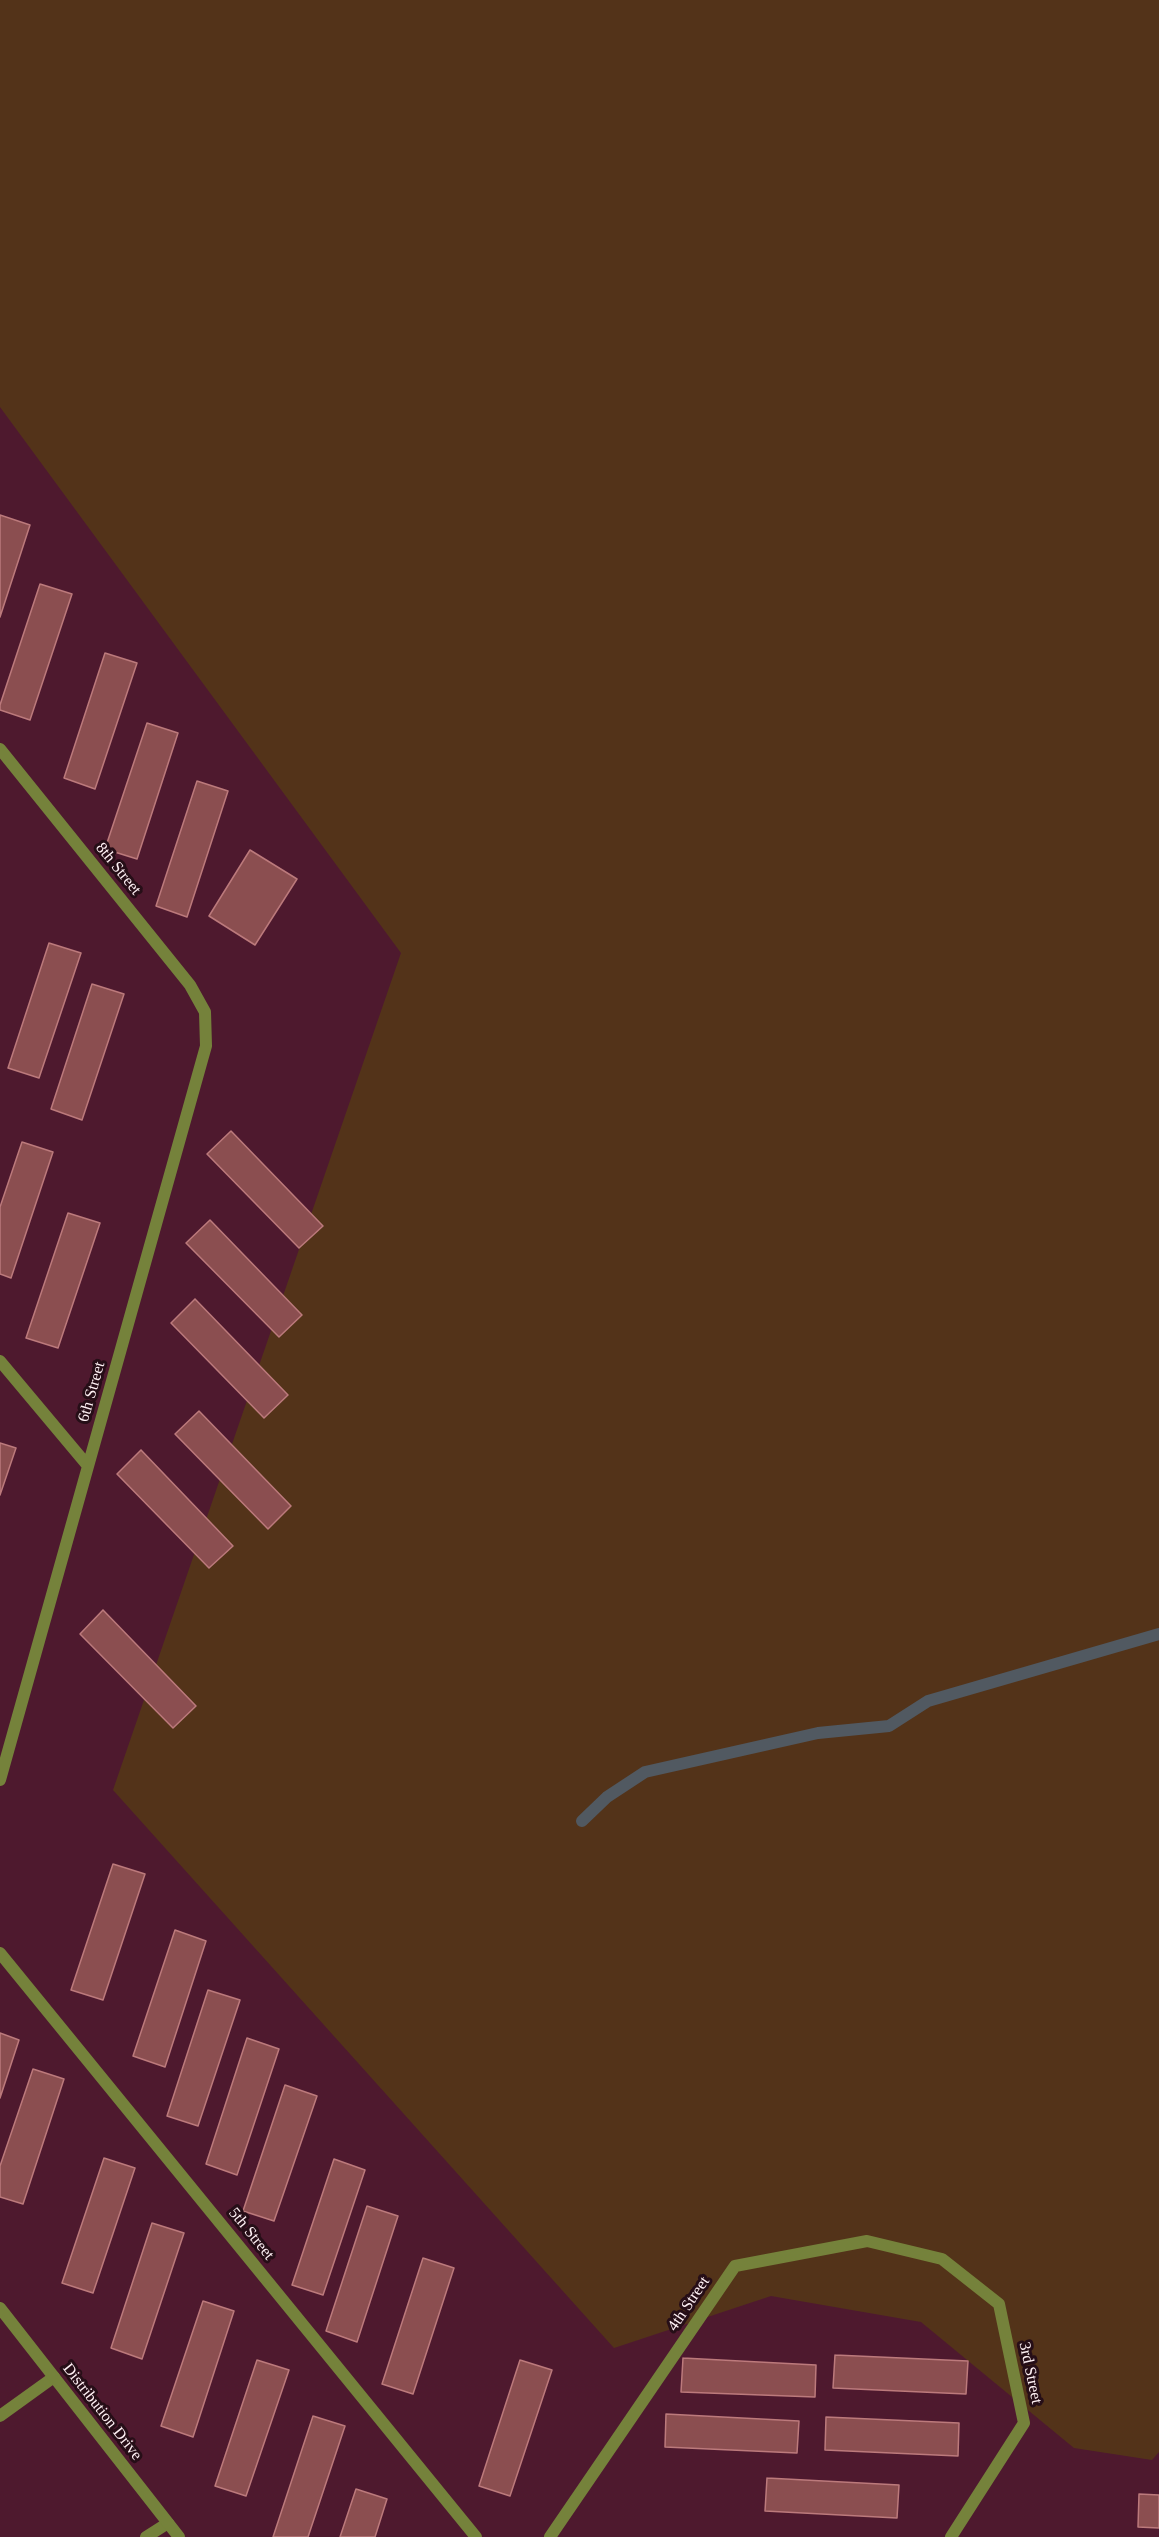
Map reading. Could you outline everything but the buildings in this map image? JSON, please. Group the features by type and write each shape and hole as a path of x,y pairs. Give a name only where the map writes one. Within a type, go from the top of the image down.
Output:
{"street":[{"name":"8th Street","path":"0,749 190,985 205,1012"},
{"name":"6th Street","path":"0,1780 206,1046 205,1012"},
{"path":"0,1360 88,1466"},
{"name":"5th Street","path":"0,1953 476,2537"},
{"name":"4th Street","path":"550,2537 735,2266 867,2241 942,2259"},
{"name":"3rd Street","path":"942,2259 999,2304 1024,2422 951,2537"},
{"name":"Distribution Drive","path":"0,2308 179,2537"},
{"path":"0,2416 54,2377"},
{"path":"146,2537 168,2523"}],"shaded area":[{"path":"0,0 1159,0 1159,2452 1152,2460 1074,2448 921,2322 771,2296 614,2348 113,1790 401,953 0,407"}],"waterway":[{"path":"582,1821 607,1797 645,1772 818,1733 889,1726 928,1701 1159,1634"}]}
